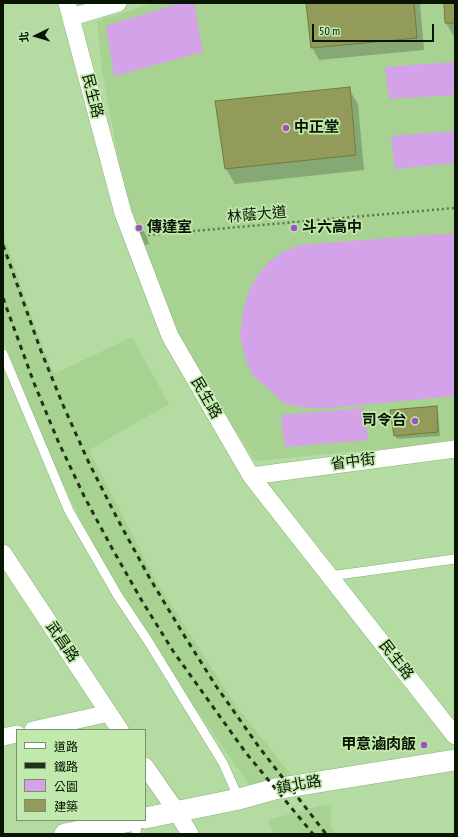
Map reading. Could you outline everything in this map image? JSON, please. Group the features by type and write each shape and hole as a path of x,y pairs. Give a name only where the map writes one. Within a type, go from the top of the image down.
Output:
{"street":[{"path":"70,10 118,3"},
{"name":"民生路","path":"70,10 123,213 170,336 251,476 455,736"},
{"name":"省中街","path":"251,476 455,449"},
{"name":"武昌路","path":"3,553 119,729"},
{"path":"37,729 109,713"},
{"path":"3,737 16,734"},
{"name":"鎮北路","path":"146,818 239,799 275,789 455,760"},
{"path":"146,767 177,812 190,834"},
{"path":"65,834 131,821"}],"lane":[{"path":"3,354 69,511 118,596 148,640 223,762 239,799"},
{"path":"330,576 455,559"},
{"path":"136,821 136,834"}],"path":[{"name":"林蔭大道","path":"132,237 455,208"}],"shaded area":[{"name":"斗六高中","path":"154,3 455,3 455,442 255,461 168,324 130,219 102,71 97,21"},
{"path":"3,228 6,242 36,329 54,374 132,337 169,404 89,450 156,581 234,703 291,775 251,787 186,695 118,592 77,513 51,458 3,339"},
{"path":"331,805 331,828 336,834 273,834 268,820 319,806"}],"green space":[{"path":"180,3 194,3 203,52 114,76 106,26"},
{"path":"455,62 455,95 389,99 385,67"},
{"path":"455,131 455,163 395,169 391,136"},
{"path":"455,233 455,396 328,408 305,408 284,403 253,375 247,364 240,336 244,305 250,289 258,275 270,261 283,252 299,245"},
{"path":"364,408 368,440 285,447 281,415"}],"building":[{"path":"306,3 414,3 417,38 311,48"},
{"path":"444,3 455,3 455,23 445,23"},
{"name":"中正堂","path":"350,87 356,155 225,169 215,101"},
{"name":"傳達室","path":"135,224 140,224 142,232 137,233"},
{"name":"司令台","path":"437,406 438,432 394,436 390,410"}],"railway":[{"path":"3,245 41,351 63,405 89,463 149,577 216,686 259,747 326,834"},
{"path":"3,298 34,383 58,441 85,498 142,601 173,651 246,753 313,834"}],"place":[{"name":"中正堂","path":"286,128"},
{"name":"傳達室","path":"139,228"},
{"name":"斗六高中","path":"294,228"},
{"name":"司令台","path":"415,421"},
{"name":"甲意滷肉飯","path":"424,745"}]}
